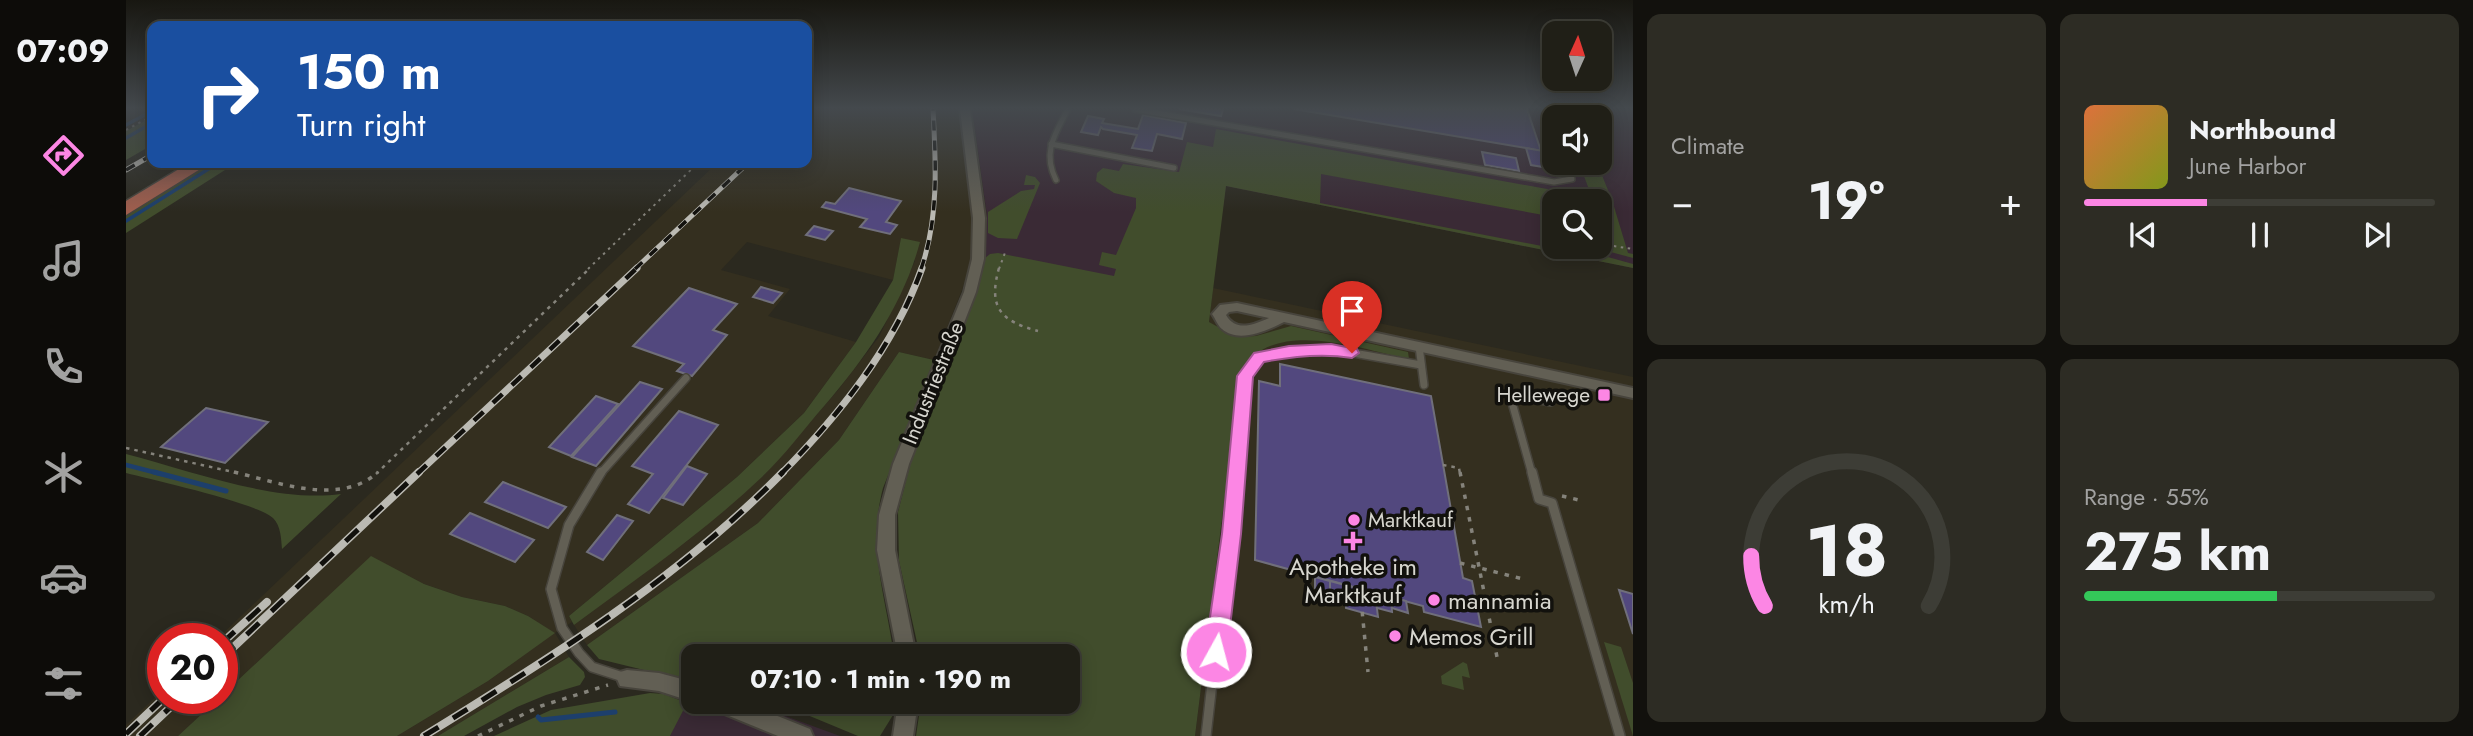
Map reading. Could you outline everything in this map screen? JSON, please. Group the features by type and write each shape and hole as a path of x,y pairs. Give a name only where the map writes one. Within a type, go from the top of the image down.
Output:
{"main road":[{"path":"126,209 193,168"}],"street":[{"name":"Industriestraße","path":"905,644 886,550 887,514 901,464 970,292 978,259 979,218 969,143"},
{"path":"1283,317 1633,393"},
{"path":"628,679 659,682 681,688"},
{"path":"749,714 803,736"},
{"path":"903,736 906,714"}],"lane":[{"path":"1331,143 1554,182 1572,179 1571,175"},
{"path":"1056,180 1047,165 1046,157 1051,144 1174,168"},
{"path":"1419,346 1424,385"},
{"path":"1206,736 1231,534 1245,376 1259,357 1289,351 1331,349 1421,365"},
{"path":"628,679 592,667 579,653 562,628 551,589 569,526 597,477 686,378"},
{"path":"1551,402 1517,396 1511,398 1539,499 1552,503 1620,736"}],"path":[{"path":"126,448 312,490 348,488 374,476 693,168"},
{"path":"1612,246 1633,249"},
{"path":"1006,250 993,284 995,298 1002,313 1011,323 1038,331"},
{"path":"1443,465 1459,468 1497,662"},
{"path":"1460,563 1523,579"},
{"path":"1360,589 1367,672"},
{"path":"478,736 541,706 628,679"}],"shaded area":[{"path":"812,143 964,143 972,204 970,264 934,360 899,352 839,440 758,523 587,645 574,625 687,541 764,475 838,390 879,337 915,261 901,239 893,280 747,242 721,270 790,289 768,316 856,342 804,413 737,477 569,616 572,622 555,633 569,657 438,736 397,736 488,681 554,633 528,616 505,606 462,597 424,584 371,557 238,680 238,623 234,623 712,168 812,168"},
{"path":"977,143 1542,143 1542,175 1612,175 1612,143 1633,143 1633,268 1588,259 1612,259 1612,189 1542,189 1542,250 1226,186 1221,222 1148,302 983,275 987,216"},
{"path":"1213,288 1633,377 1633,736 1195,736 1240,374 1209,322"},
{"path":"147,705 147,714 202,714 178,736 126,736 126,725"},
{"path":"681,712 681,714 780,714 840,736 670,736"}],"green space":[{"path":"126,143 147,143 147,148 126,160"},
{"path":"1187,143 1213,147 1214,143 1295,143 1547,189 1542,189 1542,215 1321,174 1320,203 1542,246 1542,250 1226,186 1209,322 1236,337 1256,336 1291,326 1408,352 1409,359 1342,344 1293,341 1272,345 1254,356 1240,374 1195,736 916,736 919,714 1080,714 1080,644 917,644 899,561 898,512 911,461 978,288 985,258 998,253 1114,276 1116,269 1099,265 1102,252 1116,255 1136,208 1136,198 1114,193 1096,181 1097,173 1103,168 1119,171 1123,164 1179,172"},
{"path":"201,168 228,168 126,233 126,215"},
{"path":"1026,175 1035,177 1040,183 1017,239 998,238 988,233 988,212 1021,191 1034,189 1035,185 1024,185"},
{"path":"1584,175 1602,175 1608,189 1589,189"},
{"path":"1612,200 1628,253 1633,254 1633,258 1612,252"},
{"path":"901,238 920,242 894,308 855,368 779,460 717,517 574,625 569,616 737,477 804,413 856,342 893,280"},
{"path":"1612,258 1633,264 1633,268 1588,259"},
{"path":"899,352 934,360 883,488 879,510 877,552 892,644 681,644 681,679 599,659 587,645 758,523 839,440"},
{"path":"126,454 261,490 315,496 341,494 282,549 279,528 273,518 227,499 126,473"},
{"path":"371,556 424,584 462,597 505,606 528,616 555,633 488,681 397,736 178,736 202,714 238,714 238,680"},
{"path":"1604,642 1621,647 1633,683 1633,736"},
{"path":"569,657 584,672 585,677 580,685 517,707 464,736 438,736"},
{"path":"1463,662 1467,664 1470,678 1462,676 1464,690 1442,684 1441,676"},
{"path":"650,693 664,694 681,701 681,714 670,736 494,736 551,710"},
{"path":"805,714 893,714 880,736 858,736"}],"building":[{"path":"1134,143 1154,143 1152,151 1132,148"},
{"path":"1498,143 1538,143 1541,151"},
{"path":"1526,148 1542,151 1542,167 1531,165"},
{"path":"1482,152 1516,158 1519,171 1485,165"},
{"path":"849,188 901,201 886,222 897,225 890,234 860,227 867,219 822,207 826,202 835,204"},
{"path":"814,226 833,231 825,240 806,235"},
{"path":"761,287 782,293 773,303 753,297"},
{"path":"689,288 737,304 713,330 727,335 692,376 677,371 684,364 633,346"},
{"name":"Marktkauf","path":"1280,364 1431,396 1463,578 1472,581 1481,627 1424,612 1423,606 1255,560 1259,381 1280,386"},
{"path":"640,382 662,389 596,466 572,457"},
{"path":"596,396 618,404 571,456 549,447"},
{"path":"206,408 268,422 225,463 161,447"},
{"path":"679,411 718,425 649,513 628,504 653,474 632,466"},
{"path":"687,466 707,474 683,505 663,498"},
{"path":"503,482 566,507 548,528 485,502"},
{"path":"470,513 534,540 515,562 450,534"},
{"path":"617,515 633,521 603,560 587,552"},
{"path":"1315,577 1330,581 1330,592 1315,588"},
{"path":"1330,581 1345,585 1346,600 1330,596"},
{"path":"1345,585 1375,593 1378,617 1346,608"},
{"path":"1619,590 1633,594 1633,634"},
{"path":"1375,593 1391,597 1392,612 1377,608"},
{"path":"1391,597 1406,601 1408,613 1392,608"}],"waterway":[{"path":"126,221 210,168"},
{"path":"126,465 161,474"},
{"path":"154,472 226,491"},
{"path":"538,717 541,720 615,712"}],"railway":[{"path":"921,269 931,230 934,143"},
{"path":"126,170 147,158"},
{"path":"635,269 743,168"},
{"path":"417,474 637,268"},
{"path":"782,473 824,428 863,378 896,325 922,268"},
{"path":"238,643 419,472"},
{"path":"424,736 566,646 657,582 743,511 782,473"},
{"path":"238,628 267,602"},
{"path":"126,734 147,714"},
{"path":"140,736 163,714"}],"place":[{"name":"Hellewege","path":"1604,395"},
{"name":"Marktkauf","path":"1354,520"},
{"name":"Apotheke im Marktkauf","path":"1353,541"},
{"name":"mannamia","path":"1434,600"},
{"name":"Memos Grill","path":"1395,636"}],"route":[{"path":"1216,652 1231,534 1245,376 1259,357 1289,351 1331,349 1352,353"}]}
